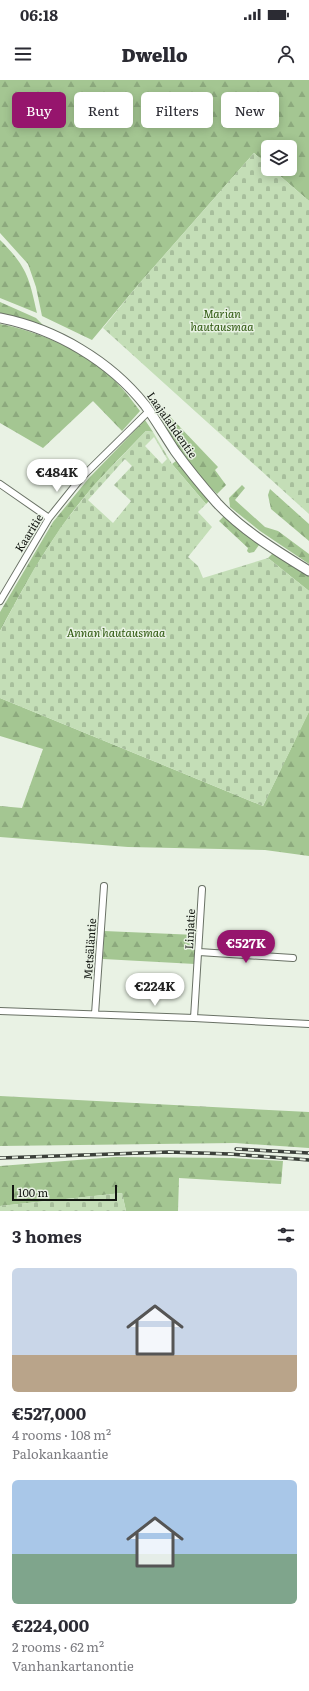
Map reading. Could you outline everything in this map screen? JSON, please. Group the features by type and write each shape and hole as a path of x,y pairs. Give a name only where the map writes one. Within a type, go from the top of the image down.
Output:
{"street":[{"name":"Laajalahdentie","path":"0,318 35,328 80,350 112,371 136,395 149,411 183,462 218,504 265,543 309,571"},
{"name":"Kaaritie","path":"0,602 48,518 82,477 149,411"},
{"path":"0,484 48,518"},
{"name":"Metsäläntie","path":"95,1014 104,886"},
{"name":"Linjatie","path":"194,1018 202,889"},
{"path":"199,952 293,958"},
{"path":"0,1011 309,1024"}],"green space":[{"path":"0,80 309,80 309,201 280,176 297,176 297,140 261,140 261,159 254,153 138,285 92,340 42,316 36,287 28,264 0,233"},
{"name":"Marian hautausmaa","path":"254,153 261,159 261,176 280,176 309,201 309,514 103,328 138,285"},
{"path":"0,240 9,249 26,273 32,290 37,313 0,298"},
{"path":"0,302 36,318 44,326 0,314"},
{"path":"0,324 43,336 87,358 114,380 140,411 122,431 93,401 43,448 0,423"},
{"path":"160,406 218,467 215,470 226,485 217,494 191,465 153,412"},
{"path":"145,420 153,432 146,431 101,478 70,515 37,565 0,631 0,612 53,522 89,478"},
{"name":"Annan hautausmaa","path":"146,431 153,432 172,464 206,504 198,512 212,527 188,557 198,566 203,578 268,558 309,591 309,712 263,806 0,698 0,631 34,569 61,527 93,486","holes":["154,437 167,459 162,464 145,446","125,459 132,466 114,485 131,501 113,523 88,500"]},
{"path":"176,461 209,501 206,504 172,464"},
{"path":"242,485 245,488 235,500 265,527 278,531 309,554 309,564 260,531 230,507 229,498"},
{"path":"270,489 309,524 309,541 271,509 268,495"},
{"path":"224,516 259,545 254,552 249,553 247,551 248,548 219,521"},
{"path":"273,553 309,576 309,591 268,558"},
{"path":"0,698 263,806 309,711 309,856 265,850 128,847 0,837 0,806 22,808 43,749 0,736"},
{"path":"104,931 197,935 195,964 103,959"},
{"path":"0,1096 309,1112 309,1148 235,1143 0,1146"},
{"path":"116,1157 233,1158 283,1161 281,1184 179,1178 178,1211 126,1211 122,1193 0,1206 0,1166"},
{"path":"122,1193 126,1211 0,1211 0,1206"}],"railway":[{"path":"236,1149 309,1153"},
{"path":"0,1158 169,1152 230,1154 309,1160"}]}
